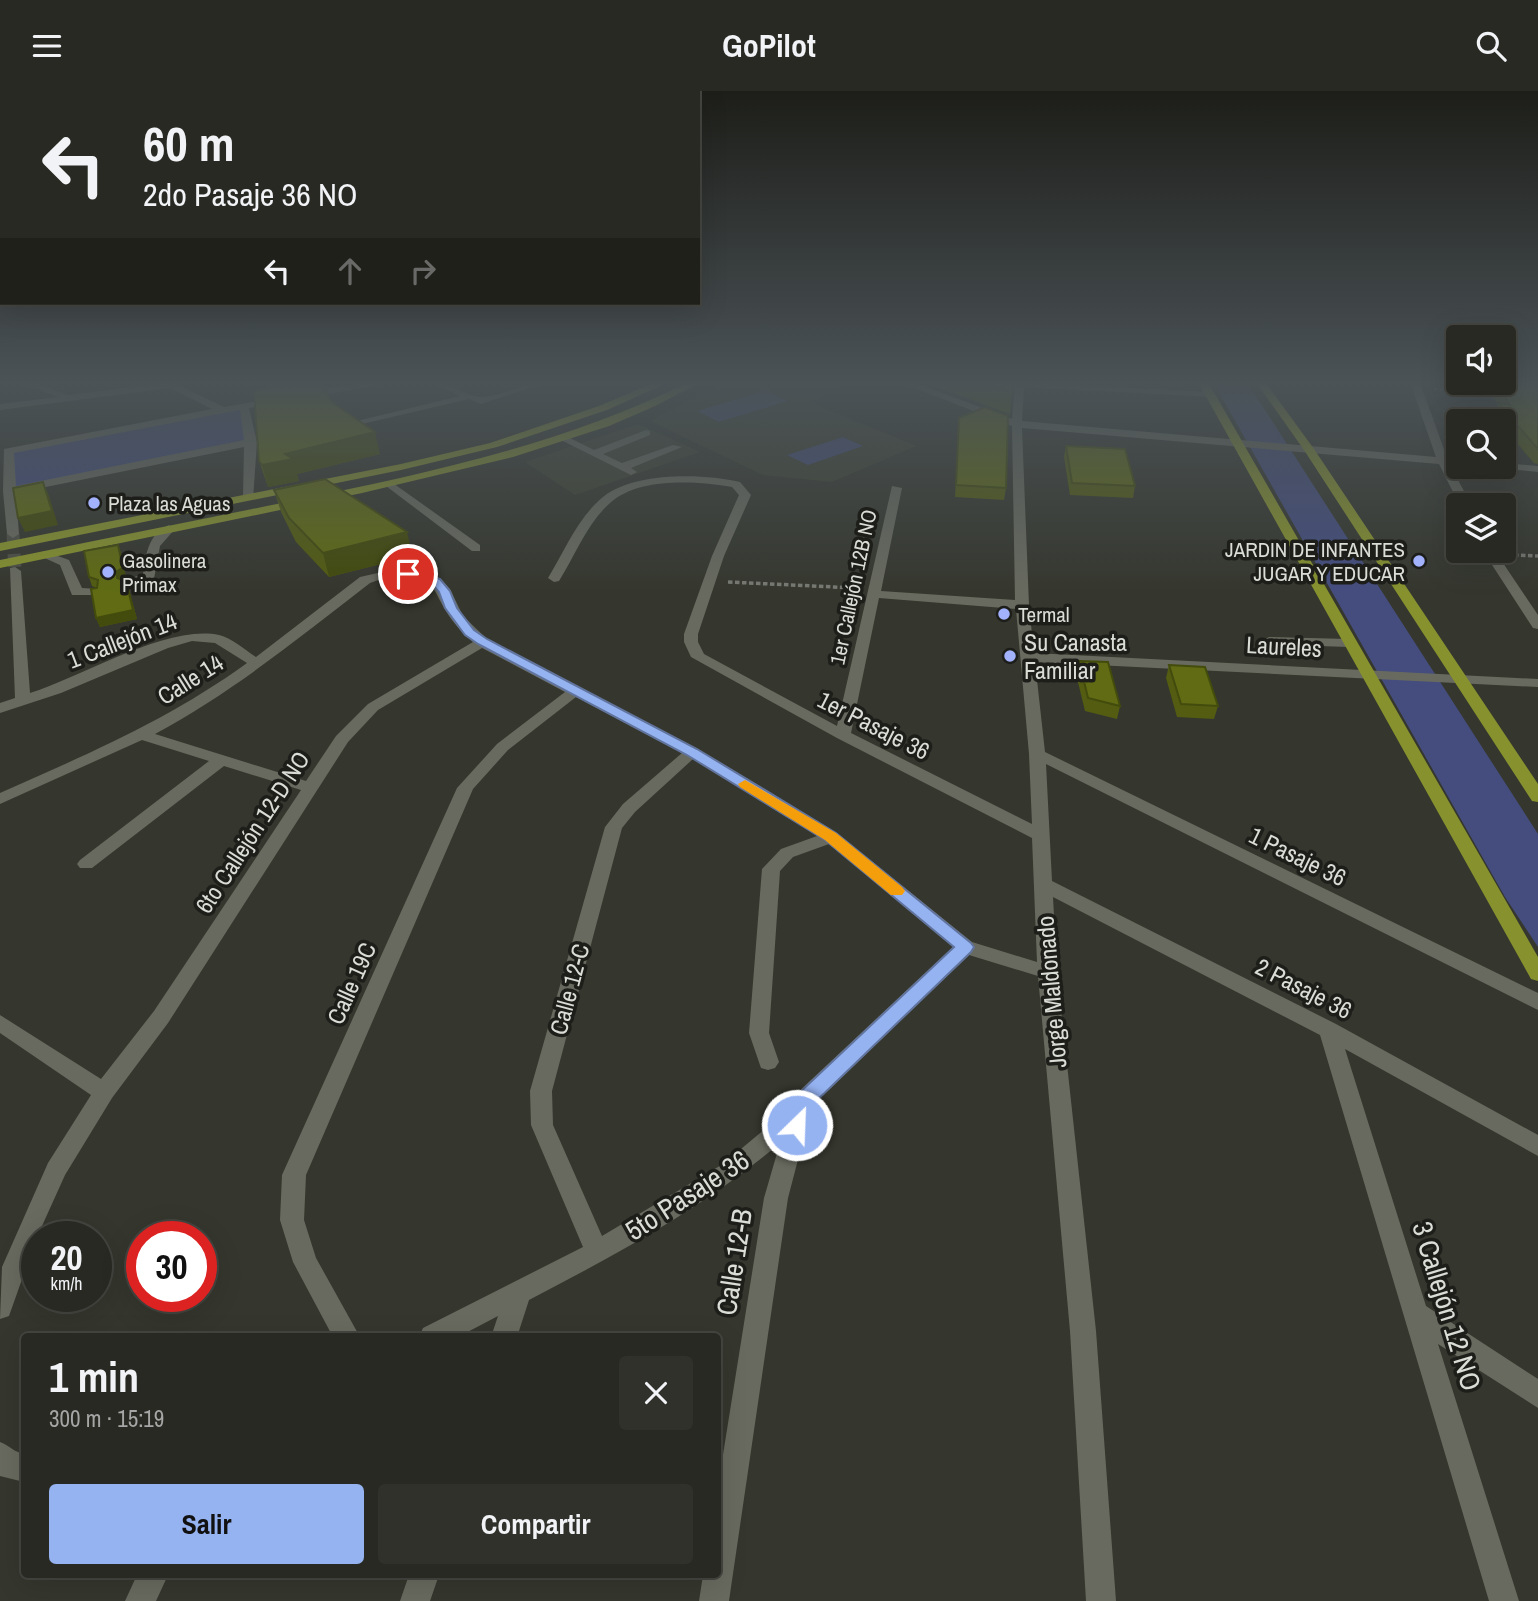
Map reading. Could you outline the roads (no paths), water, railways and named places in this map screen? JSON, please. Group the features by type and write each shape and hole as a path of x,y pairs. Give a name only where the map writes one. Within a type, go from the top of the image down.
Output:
{"main road":[{"path":"0,547 458,452"},
{"path":"0,564 390,484 519,452"},
{"path":"1240,452 1538,974"},
{"path":"1312,452 1538,797"}],"street":[{"path":"4,452 13,534"},
{"path":"9,491 200,452"},
{"path":"249,497 251,452"},
{"path":"595,453 626,469 664,452"},
{"name":"Jorge Maldonado","path":"1018,452 1022,605 1037,754 1047,972 1083,1331 1101,1601"},
{"path":"1352,452 1446,460"},
{"path":"1440,452 1460,493"},
{"path":"1516,467 1538,469"},
{"name":"1er Pasaje 36","path":"554,578 601,505 615,494 679,481 736,484 746,495 691,633 693,650 707,664 1040,835"},
{"path":"390,484 477,548"},
{"name":"1er Callejón 12B NO","path":"843,735 896,488"},
{"path":"128,584 149,576 154,545 169,529"},
{"path":"39,556 65,563 77,591 93,592"},
{"path":"1497,563 1538,625"},
{"path":"15,571 23,700"},
{"name":"Calle 14","path":"0,799 142,735 198,703 256,663 365,580 389,574 408,574 436,582 470,633 482,642"},
{"path":"874,592 1022,605"},
{"name":"1 Callejón 14","path":"0,708 55,690 163,645 191,637 218,639 256,663"},
{"path":"1269,641 1348,643"},
{"path":"482,642 692,752 831,837 965,947 1047,972"},
{"name":"6to Callejón 12-D NO","path":"104,1092 161,1017 342,739 373,707 482,642"},
{"name":"Laureles","path":"1028,657 1538,683"},
{"name":"Calle 19C","path":"345,1333 305,1262 292,1220 295,1175 466,788 481,766 503,746 577,691"},
{"path":"142,735 309,787"},
{"name":"Calle 12-C","path":"597,1252 542,1125 541,1091 614,827 629,808 692,752"},
{"name":"1 Pasaje 36","path":"1037,754 1538,1002"},
{"path":"86,864 221,760"},
{"path":"768,1062 759,1033 771,869 787,853 831,837"},
{"name":"2 Pasaje 36","path":"1043,884 1329,1030 1538,1146"},
{"name":"5to Pasaje 36","path":"440,1333 597,1252 731,1171 773,1136 804,1100 965,947"},
{"path":"0,1023 104,1092 56,1170 14,1267 0,1307"},
{"name":"3 Callejón 12 NO","path":"1329,1030 1504,1601"},
{"name":"Calle 12-B","path":"721,1556 776,1198 804,1100"},
{"path":"505,1333 519,1293"},
{"path":"1416,1314 1538,1395"},
{"path":"0,1456 6,1464 21,1467"},
{"path":"140,1601 152,1578"},
{"path":"415,1601 423,1578"},
{"name":"Calle 12-B","path":"714,1601 718,1578"}],"tunnel":[{"path":"13,534 15,571"}],"place":[{"name":"Plaza las Aguas","path":"94,503"},
{"name":"JARDIN DE INFANTES JUGAR Y EDUCAR","path":"1419,561"},
{"name":"Gasolinera Primax","path":"108,572"},
{"name":"Termal","path":"1004,614"},
{"name":"Su Canasta Familiar","path":"1010,656"}]}
